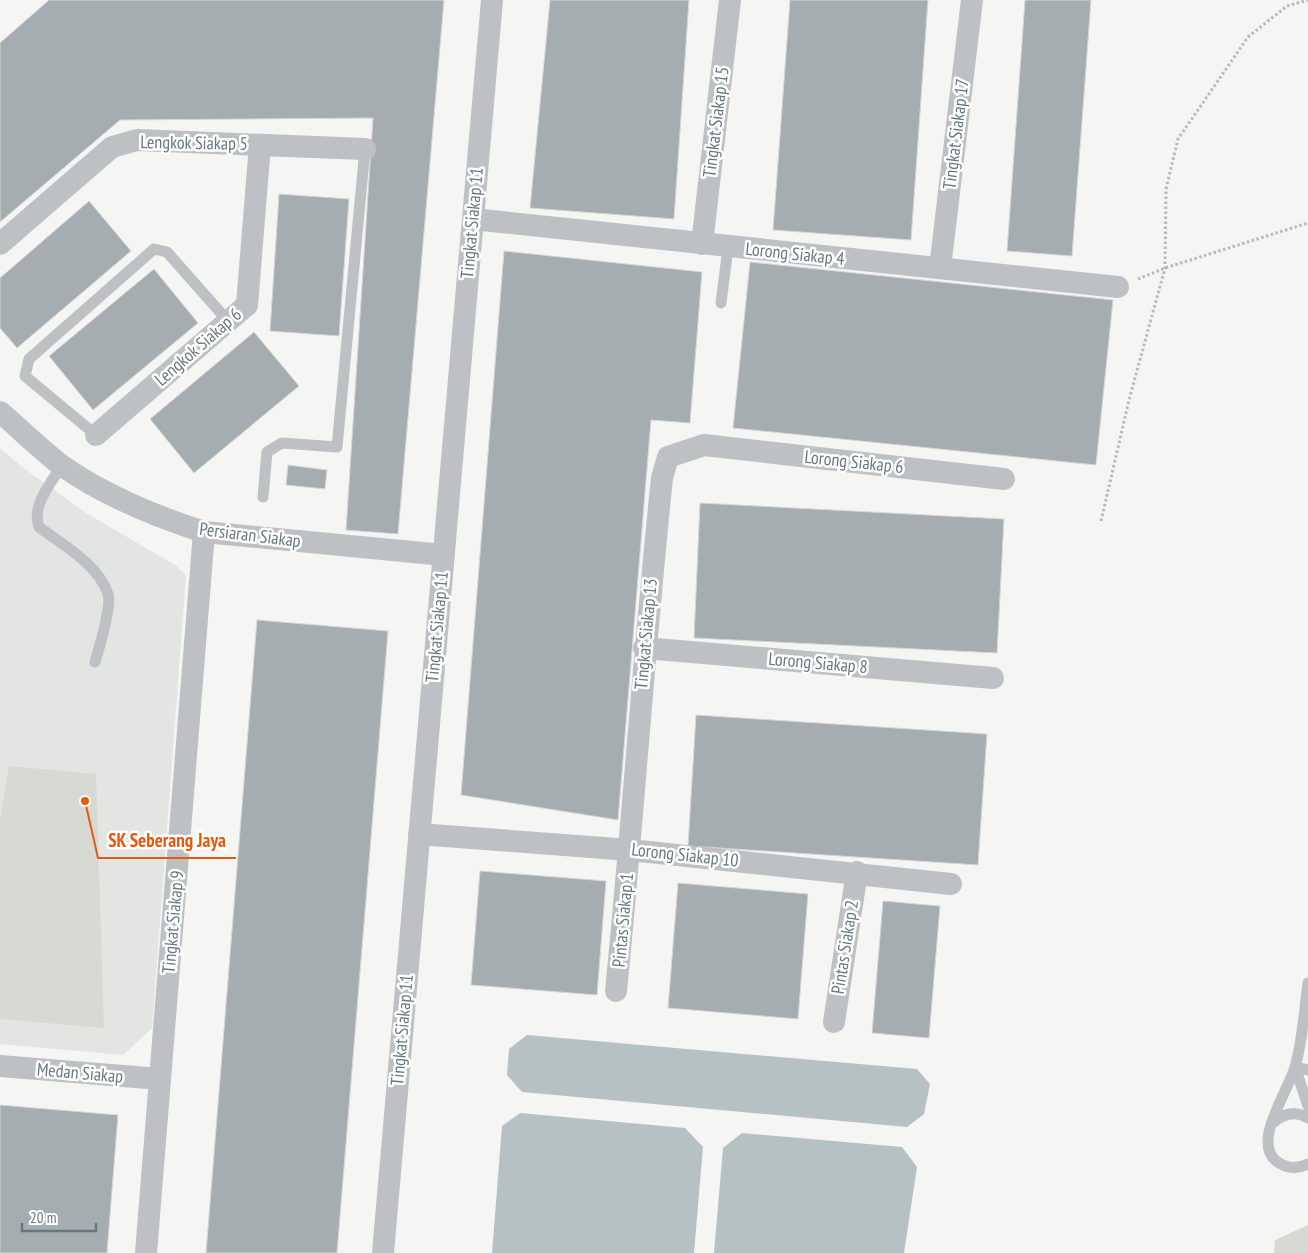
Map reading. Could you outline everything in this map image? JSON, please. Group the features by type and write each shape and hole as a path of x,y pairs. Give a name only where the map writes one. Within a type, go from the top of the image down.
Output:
{"street":[{"name":"Tingkat Siakap 11","path":"383,1253 492,0"},
{"name":"Tingkat Siakap 15","path":"702,244 730,0"},
{"name":"Tingkat Siakap 17","path":"940,268 972,0"},
{"name":"Lengkok Siakap 5","path":"0,244 112,147 138,140 365,149"},
{"name":"Lengkok Siakap 6","path":"96,435 247,305 260,145"},
{"name":"Lorong Siakap 4","path":"473,219 728,248 1118,287"},
{"name":"Persiaran Siakap","path":"0,412 62,465 128,504 204,532 444,554"},
{"name":"Lorong Siakap 6","path":"704,445 1004,479"},
{"name":"Tingkat Siakap 13","path":"630,850 644,648 662,478 668,457 704,445"},
{"name":"Tingkat Siakap 9","path":"146,1253 204,532"},
{"name":"Lorong Siakap 8","path":"644,648 993,678"},
{"name":"Lorong Siakap 10","path":"419,834 630,850 857,872 951,884"},
{"name":"Pintas Siakap 1","path":"616,990 630,850"},
{"name":"Pintas Siakap 2","path":"834,1022 857,872"},
{"name":"Medan Siakap","path":"0,1066 160,1079"}],"lane":[{"path":"263,497 267,452 282,443 337,447 365,149"},
{"path":"721,303 728,248"},
{"path":"96,435 25,376 29,359 154,249 167,252 228,321"},
{"path":"62,465 37,509 36,518 39,527 93,568 108,595 105,625 95,662"},
{"path":"1308,983 1295,1067 1266,1139 1271,1156 1285,1167 1294,1168 1308,1164"},
{"path":"1295,1067 1308,1070"},
{"path":"1295,1067 1308,1106"},
{"path":"1273,1123 1288,1114 1296,1113 1308,1118"}],"path":[{"path":"1101,522 1129,400 1166,268 1166,189 1178,139 1248,37 1287,6 1308,0"},
{"path":"1118,287 1166,268 1308,223"}],"shaded area":[{"path":"0,448 22,467 86,513 175,565 186,575 152,1028 123,1055 0,1044"},
{"path":"9,766 96,774 104,1028 0,1019 0,820"},
{"path":"527,1035 917,1069 930,1084 924,1114 907,1127 522,1092 507,1075 509,1049"},
{"path":"520,1113 685,1128 703,1147 694,1253 492,1253 502,1126"},
{"path":"742,1133 902,1147 917,1167 904,1253 714,1253 723,1148"},
{"path":"1308,1225 1308,1253 1274,1253 1275,1240"}],"building":[{"path":"49,0 444,0 398,534 346,530 373,118 120,120 0,222 0,43"},
{"path":"550,0 689,0 674,219 530,208"},
{"path":"790,0 928,0 911,240 773,230"},
{"path":"1025,0 1091,0 1072,256 1007,251"},
{"path":"279,194 349,199 339,336 270,331"},
{"path":"89,201 131,251 17,348 0,328 0,278"},
{"path":"504,251 702,272 690,423 651,420 618,820 461,795"},
{"path":"750,262 1113,300 1096,465 733,428"},
{"path":"154,269 198,323 93,410 49,356"},
{"path":"254,332 299,386 194,473 150,419"},
{"path":"288,465 327,470 325,489 286,485"},
{"path":"700,503 1004,519 997,653 694,638"},
{"path":"257,620 388,631 337,1253 206,1253"},
{"path":"696,715 987,734 978,865 688,846"},
{"path":"480,871 606,881 597,995 471,985"},
{"path":"678,883 808,894 798,1019 668,1008"},
{"path":"883,901 940,906 929,1038 872,1033"},
{"path":"0,1105 118,1115 107,1253 0,1253"}],"place":[{"name":"SK Seberang Jaya","path":"85,801"}]}
